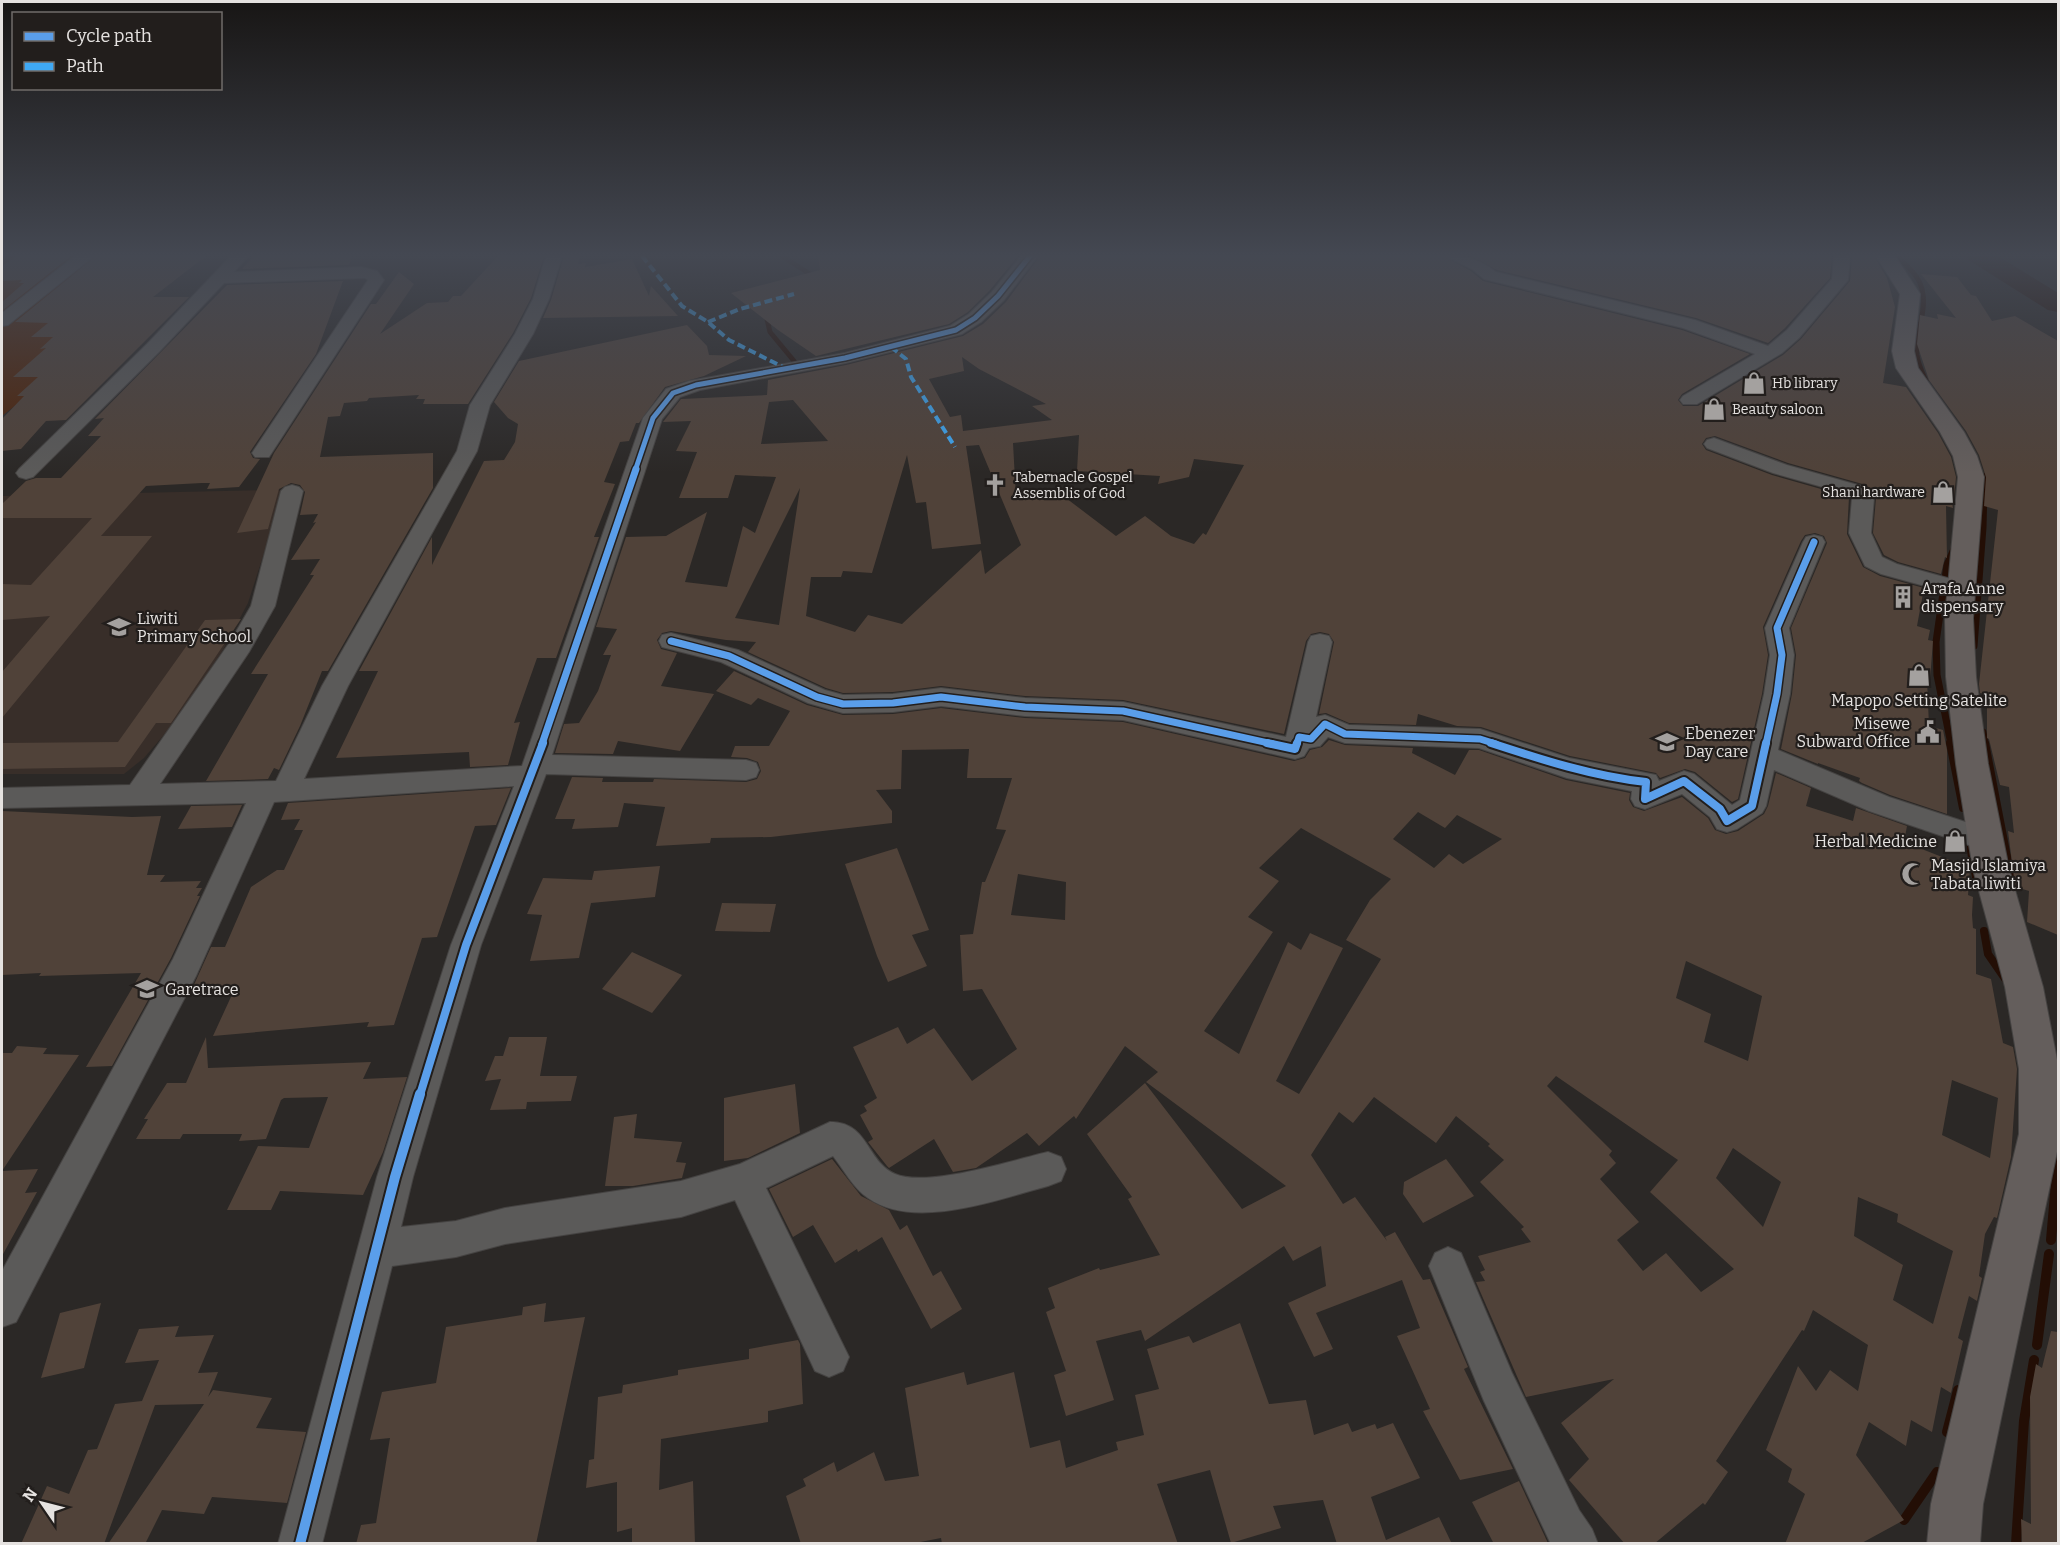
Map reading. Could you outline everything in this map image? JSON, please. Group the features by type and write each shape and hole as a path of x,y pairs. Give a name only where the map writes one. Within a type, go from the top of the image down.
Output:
{"main road":[{"path":"1906,328 1903,351 1907,368 1952,432 1965,456 1971,477 1959,618 1961,677 1972,764 1991,869 2024,987 2039,1069 2040,1134 1957,1504 1953,1544"}],"street":[{"path":"26,473 171,328"},
{"path":"262,453 344,328"},
{"path":"2,1308 185,967 275,792 467,451 480,405 526,328"},
{"path":"300,1544 395,1177 466,945 534,769 653,418 674,393 706,382 844,358 959,328"},
{"path":"1700,328 1769,353"},
{"path":"1690,400 1769,353 1798,328"},
{"path":"1714,444 1780,469 1858,491 1863,498 1860,533 1873,561 1889,569 1961,589"},
{"path":"137,796 240,646 263,606 292,492"},
{"path":"1299,737 1311,739 1325,724 1345,734 1480,739 1567,768 1646,783 1645,799 1684,781 1720,809 1727,821 1752,806 1777,694 1782,655 1777,627 1814,542"},
{"path":"671,641 729,656 817,697 843,704 893,703 941,697 1025,707 1123,711 1295,749 1320,642"},
{"path":"1762,754 1879,804 1986,840"},
{"path":"2,798 275,792 534,769 746,770"},
{"path":"378,1249 456,1239 505,1226 661,1202 744,1180 830,1139 841,1139 873,1180 888,1190 911,1195 942,1193 1047,1169"},
{"path":"744,1180 829,1357"},
{"path":"1448,1266 1498,1387 1564,1525 1577,1544"}],"shaded area":[{"path":"2,328 112,328 2,416"},
{"name":"Liwiti Primary School","path":"284,491 248,603 223,650 176,721 144,758 124,774 2,774 2,496"}],"building":[{"path":"42,328 158,328 66,420 46,421 21,449 2,451 2,419 24,396 17,396 38,377 13,377 46,348 40,349 53,337 31,337"},
{"path":"185,328 326,328 316,354 250,452 253,458 260,459 239,487 207,489 210,483 146,486 101,536 152,536 2,718 2,672 50,616 2,620 2,584 31,585 92,518 2,518 2,504 26,481 36,478 61,478 101,436 88,436 104,418 95,419"},
{"path":"355,328 384,328 380,334 389,328 516,328 468,404 423,404 425,399 416,399 419,395 369,398 367,401 344,403 340,416 328,417 320,457 433,453 433,488 328,671 322,671 279,770 274,768 268,779 206,781 268,674 251,674 314,575 310,575 320,559 291,560 316,522 313,523 318,514 300,515 305,492 300,485 291,483 279,489 268,529 237,533 274,453"},
{"path":"673,328 690,328 707,346 709,355 746,356 704,376 665,387 639,423 636,423 629,441 620,442 604,482 615,484 594,537 599,537 556,658 537,658 514,723 520,722 508,765 470,767 469,752 336,758 378,671 359,671 432,537 432,565 484,461 504,460 515,442 518,424 508,418 494,402 519,361"},
{"path":"776,328 932,328 816,356"},
{"path":"976,328 1674,328 1750,354 1682,394 1678,400 1683,406 1698,406 1783,355 1810,328 1892,328 1883,383 1906,387 1938,433 1951,457 1956,477 1954,498 1951,497 1953,508 1946,506 1947,558 1945,557 1941,574 1898,562 1884,555 1873,533 1876,498 1866,485 1788,463 1715,436 1706,438 1702,444 1706,450 1772,475 1849,497 1847,534 1863,567 1880,576 1924,588 1917,626 1930,630 1928,640 1933,641 1930,680 1927,679 1929,726 1943,730 1947,750 1947,814 1890,795 1862,783 1859,781 1860,778 1781,749 1792,694 1796,655 1791,628 1827,543 1824,536 1815,533 1805,535 1801,541 1763,627 1768,655 1762,694 1738,799 1732,802 1695,772 1685,769 1660,778 1656,773 1570,756 1481,727 1457,726 1418,714 1416,725 1349,723 1326,713 1319,714 1334,642 1329,634 1320,632 1311,634 1306,641 1284,734 1123,700 1025,696 941,686 893,692 843,693 826,688 748,652 756,642 726,640 671,631 662,633 657,640 661,649 677,653 661,686 714,694 680,751 618,741 613,754 555,753 564,724 579,723 598,691 611,655 603,655 617,629 596,627 626,537 666,536 707,512 685,582 727,587 743,526 755,533 776,477 735,475 728,498 679,498 697,452 676,451 691,421 663,422 681,399 767,395 768,380 846,365 963,336","holes":["962,357 979,369 1046,404 1032,406 1052,420 963,431 961,415 950,417 929,379 964,371","793,400 828,441 761,444 769,402","1079,435 1077,471 1160,476 1158,484 1189,477 1194,459 1244,465 1206,535 1203,533 1194,544 1171,536 1145,516 1116,536 1058,492 1037,497 1034,493 1016,498 1013,443","979,445 1021,545 985,574 981,550 902,624 868,615 855,632 806,616 811,577 841,577 843,571 872,573 907,455 916,503 926,502 932,549 981,544 966,446","800,488 779,625 735,618"]},
{"path":"1725,328 1785,328 1768,343"},
{"path":"1919,328 2036,328 2058,341 2058,935 2027,922 2029,891 2016,887 2014,878 2008,831 2014,833 2009,787 2000,785 1987,738 1987,695 1980,693 1979,684 1998,510 1984,506 1986,477 1979,455 1966,431 1929,380 1917,344"},
{"path":"241,619 171,723 156,723 125,767 2,769 2,743 118,742 205,620"},
{"path":"734,671 807,705 843,715 893,714 941,708 1025,718 1123,722 1294,761 1305,758 1310,750 1322,747 1329,740 1345,745 1413,748 1412,753 1455,775 1469,750 1479,750 1566,780 1630,793 1629,800 1633,807 1644,811 1682,797 1708,818 1715,830 1726,834 1738,831 1764,814 1776,773 1811,788 1806,806 1853,821 1856,808 1907,826 1904,842 1970,868 1968,895 1973,897 1976,974 1991,979 2003,1043 2013,1047 2017,1069 2011,1157 1997,1218 1994,1217 1985,1234 1979,1276 1982,1278 1977,1301 1969,1296 1958,1338 1963,1341 1951,1393 1941,1387 1932,1432 1911,1420 1906,1446 1869,1422 1856,1455 1904,1520 1860,1544 1785,1544 1805,1494 1788,1482 1792,1469 1766,1450 1798,1366 1816,1391 1830,1370 1858,1391 1868,1345 1813,1310 1804,1331 1802,1330 1716,1461 1728,1472 1705,1505 1703,1503 1654,1544 1625,1544 1569,1480 1589,1459 1561,1423 1614,1379 1526,1397 1476,1282 1485,1281 1480,1272 1485,1270 1478,1256 1531,1242 1521,1229 1524,1227 1480,1182 1504,1160 1488,1146 1490,1144 1456,1116 1436,1143 1374,1097 1353,1123 1339,1112 1311,1155 1343,1204 1355,1197 1387,1241 1385,1237 1395,1232 1423,1280 1430,1279 1468,1367 1464,1369 1513,1469 1460,1480 1423,1411 1430,1409 1397,1336 1420,1328 1402,1280 1316,1313 1333,1349 1314,1357 1288,1303 1326,1286 1321,1246 1293,1261 1284,1246 1145,1341 1141,1330 1096,1341 1114,1400 1066,1416 1054,1375 1066,1371 1046,1312 1055,1308 1048,1288 1099,1268 1100,1270 1160,1255 1128,1199 1132,1197 1087,1134 1145,1083 1242,1209 1286,1186 1146,1082 1158,1072 1125,1046 1076,1119 1074,1116 1039,1146 1027,1133 976,1168 953,1172 934,1139 889,1168 868,1142 873,1139 860,1115 867,1111 864,1106 877,1098 853,1047 898,1027 907,1044 934,1028 972,1081 1017,1049 982,989 963,991 960,935 973,934 982,882 985,882 1006,830 996,829 1012,778 967,778 969,749 902,750 901,789 876,790 892,811 892,823 771,837 711,838 710,843 656,846 665,807 624,803 618,827 572,829 575,819 555,819 572,777 603,778 602,782 653,782 654,779 746,782 757,779 761,771 758,762 747,758 731,757 735,746 769,746 790,711 758,698 751,705 716,691","holes":["1418,812 1445,828 1457,815 1502,839 1463,864 1449,854 1434,868 1393,839","1301,828 1391,879 1370,900 1346,940 1381,959 1299,1094 1276,1081 1343,948 1310,933 1301,950 1288,942 1239,1054 1204,1031 1273,932 1248,917 1279,881 1259,868","1018,874 1066,882 1065,920 1011,915","1686,961 1762,996 1748,1061 1704,1042 1711,1014 1676,998","1556,1076 1678,1160 1650,1192 1734,1269 1701,1292 1666,1253 1643,1271 1617,1240 1639,1222 1600,1179 1616,1163 1609,1155 1612,1151 1547,1086","1952,1080 1998,1098 1990,1158 1942,1135","1733,1148 1781,1182 1763,1227 1716,1178","1858,1197 1898,1214 1897,1222 1953,1251 1933,1324 1893,1300 1903,1265 1854,1236"]},
{"path":"511,788 496,825 475,826 437,937 422,938 394,1025 367,1027 369,1022 213,1036 235,988 193,987 211,947 225,947 251,887 277,870 284,870 303,830 294,830 300,819 281,820 288,803"},
{"path":"242,805 232,827 178,829 191,806"},
{"path":"2,811 132,817 161,816 147,875 165,875 160,882 201,881 196,888 202,888 197,896 200,896 171,958 112,1066 86,1067 141,973 2,975"},
{"path":"897,848 929,930 912,935 927,966 888,982 845,864"},
{"path":"660,866 655,897 591,903 579,958 530,961 542,915 527,914 543,878 592,880 594,871"},
{"path":"722,903 776,904 770,932 715,931"},
{"path":"632,952 682,975 652,1013 602,989"},
{"path":"206,1037 208,1068 371,1062 363,1079 407,1077 383,1152 363,1195 280,1191 271,1210 227,1210 258,1146 309,1148 328,1097 284,1098 281,1100 266,1139 239,1141 242,1134 183,1134 180,1139 136,1139 148,1119 144,1119 167,1083 186,1083"},
{"path":"509,1037 547,1037 540,1076 577,1076 571,1101 527,1102 526,1109 490,1110 501,1079 485,1081 495,1056 503,1056"},
{"path":"17,1046 47,1048 43,1054 79,1055 2,1171 2,1053 12,1053"},
{"path":"795,1084 800,1133 748,1158 724,1161 724,1098"},
{"path":"637,1114 634,1138 682,1142 676,1162 686,1163 682,1178 633,1186 605,1186 614,1117"},
{"path":"832,1159 861,1196 889,1210 900,1230 907,1225 933,1276 941,1271 962,1309 931,1329 882,1237 835,1263 813,1225 793,1237 769,1189"},
{"path":"1446,1159 1474,1196 1423,1223 1403,1194 1404,1182"},
{"path":"38,1169 25,1193 37,1192 2,1256 2,1171"},
{"path":"101,1303 84,1368 41,1378 60,1313"},
{"path":"546,1303 544,1322 585,1317 536,1544 356,1544 361,1525 376,1523 390,1438 370,1440 382,1392 436,1383 446,1327 522,1315 523,1307"},
{"path":"1240,1323 1269,1404 1306,1400 1314,1435 1348,1423 1352,1432 1375,1424 1377,1429 1393,1423 1420,1478 1371,1497 1386,1540 1439,1517 1452,1544 1337,1544 1323,1500 1273,1506 1281,1528 1231,1543 1210,1470 1157,1484 1178,1544 942,1544 941,1538 910,1544 801,1544 786,1496 806,1486 803,1479 834,1462 837,1472 874,1452 885,1481 919,1476 905,1388 964,1372 967,1385 1014,1372 1030,1448 1060,1440 1066,1468 1118,1450 1116,1442 1144,1435 1135,1395 1159,1389 1147,1349 1189,1336 1193,1343"},
{"path":"179,1326 175,1337 214,1335 198,1373 218,1372 208,1397 213,1390 272,1398 256,1428 306,1432 287,1503 212,1497 204,1514 162,1510 145,1544 108,1544 204,1404 155,1405 104,1544 21,1544 47,1486 69,1494 88,1450 97,1449 115,1404 142,1401 159,1360 125,1363 139,1329"},
{"path":"2051,1331 2058,1332 2058,1544 2022,1544 2021,1519 2031,1524 2030,1397 2036,1364 2042,1368"},
{"path":"798,1340 803,1404 768,1411 768,1422 661,1439 659,1490 693,1481 695,1544 632,1544 632,1528 617,1532 617,1482 586,1488 589,1460 594,1459 598,1397 622,1393 623,1385 678,1375 678,1370 749,1359 749,1349"},
{"path":"1519,1481 1548,1544 1494,1544 1472,1502"}],"waterway":[{"path":"769,328 794,361"},
{"path":"1919,328 1917,355 1926,381"},
{"path":"1974,646 1983,527 1984,486 1982,476"},
{"path":"1951,744 1937,675 1936,642 1947,565 1954,549"},
{"path":"1983,732 1985,744"},
{"path":"1950,743 1963,808"},
{"path":"1985,743 2012,883"},
{"path":"1968,836 1976,877"},
{"path":"1984,931 1988,954 2008,983"},
{"path":"2057,1094 2058,1107"},
{"path":"2051,1240 2058,1161"},
{"path":"2037,1345 2049,1254"},
{"path":"2016,1544 2024,1421 2034,1360"},
{"path":"1947,1432 1958,1390"},
{"path":"1904,1520 1937,1472"}],"marked path":[{"path":"715,328 729,340 783,367"},
{"path":"891,347 906,359 911,377 955,447"}],"cycle path":[{"path":"300,1544 395,1177 466,945 532,775 653,418 673,393 696,385 845,358 959,328"},
{"path":"671,641 729,656 817,697 843,704 893,703 941,697 1025,707 1123,711 1295,749 1299,737 1311,739 1325,724 1345,734 1480,739 1567,768 1611,778 1646,782 1645,799 1684,781 1720,809 1727,821 1752,806 1777,694 1782,655 1777,628 1814,542"}],"place":[{"name":"Hb library","path":"1754,383"},
{"name":"Beauty saloon","path":"1714,409"},
{"name":"Tabernacle Gospel Assemblis of God","path":"995,485"},
{"name":"Shani hardware","path":"1943,492"},
{"name":"Arafa Anne dispensary","path":"1903,597"},
{"name":"Liwiti Primary School","path":"119,627"},
{"name":"Mapopo Setting Satelite","path":"1919,675"},
{"name":"Misewe Subward Office","path":"1928,732"},
{"name":"Ebenezer Day care","path":"1667,742"},
{"name":"Herbal Medicine","path":"1955,841"},
{"name":"Masjid Islamiya Tabata liwiti","path":"1913,874"},
{"name":"Garetrace","path":"147,989"}]}
